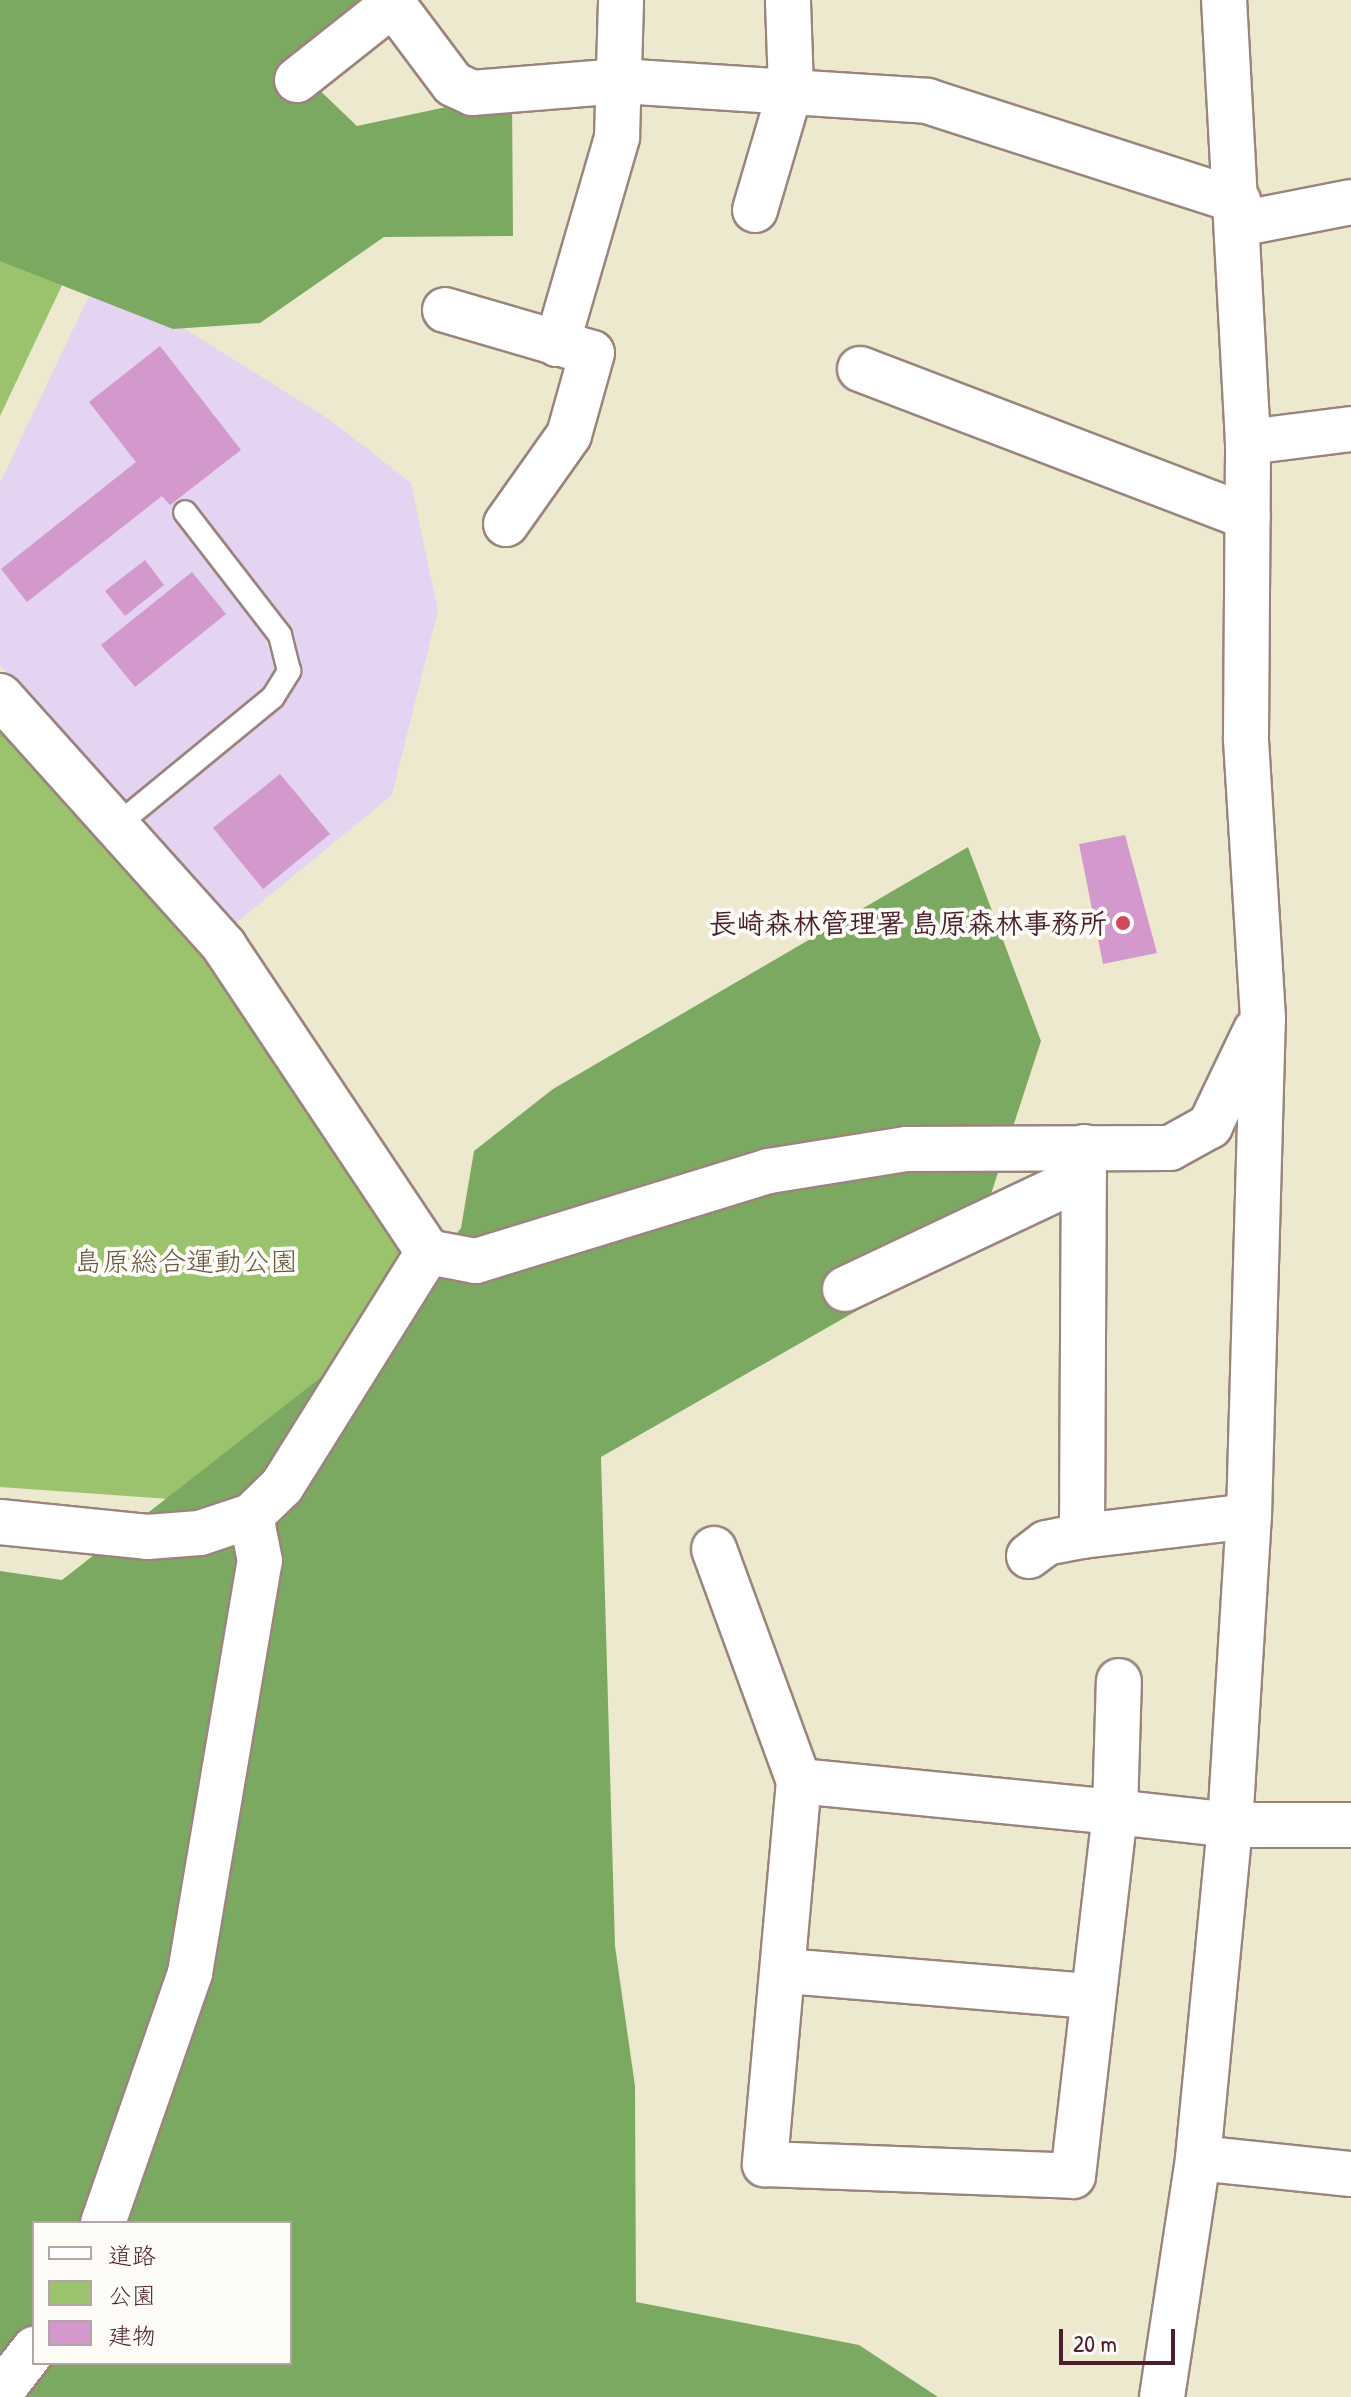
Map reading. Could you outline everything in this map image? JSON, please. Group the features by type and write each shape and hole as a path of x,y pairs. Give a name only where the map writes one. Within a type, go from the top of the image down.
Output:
{"street":[{"path":"557,344 617,137 621,0"},
{"path":"755,210 791,88 788,0"},
{"path":"1162,2397 1198,2158 1230,1825 1249,1516 1263,1018 1246,738 1248,442 1239,212 1224,0"},
{"path":"297,80 393,4 453,84 472,93 621,81 791,88 927,101 1239,212 1351,202"},
{"path":"445,310 592,353 569,435 506,524"},
{"path":"860,369 1248,517"},
{"path":"1248,442 1351,429"},
{"path":"0,696 224,946 428,1252 476,1261 769,1171 906,1149 1084,1162 1170,1148 1191,1140 1219,1112 1263,1018"},
{"path":"845,1289 1084,1162"},
{"path":"1082,1536 1084,1162"},
{"path":"0,1522 147,1537 200,1533 251,1516 282,1486 428,1252"},
{"path":"104,2221 190,1973 260,1561 251,1516"},
{"path":"1029,1556 1046,1543 1082,1536 1249,1516"},
{"path":"714,1549 799,1781 785,1971 765,2164 1073,2176 1090,1996 1115,1812 1119,1681"},
{"path":"799,1781 1230,1825 1351,1825"},
{"path":"785,1971 1090,1996"},
{"path":"1198,2158 1351,2174"},
{"path":"0,2393 32,2352"}],"lane":[{"path":"116,826 273,697 289,671 280,635 185,512"}],"shaded area":[{"path":"99,275 330,420 411,483 438,611 392,795 231,927 0,665 0,483"}],"green space":[{"path":"0,0 366,0 313,84 357,126 512,93 513,236 384,237 260,323 173,329 0,261"},
{"path":"0,224 74,260 0,416"},
{"name":"島原総合運動公園","path":"0,720 213,971 400,1250 397,1273 267,1487 198,1501 0,1487"},
{"path":"968,847 1041,1041 975,1243 601,1457 615,1946 635,2086 636,2302 859,2345 938,2397 0,2397 0,1571 62,1580 374,1336 461,1228 474,1151 553,1089"}],"building":[{"path":"160,346 241,450 170,505 162,496 27,602 1,569 136,462 89,402"},
{"path":"145,560 164,585 125,616 105,591"},
{"path":"192,572 226,614 135,687 101,645"},
{"path":"280,774 330,834 263,889 213,828"},
{"name":"長崎森林管理署 島原森林事務所","path":"1125,835 1157,953 1103,964 1079,844"}],"place":[{"name":"長崎森林管理署 島原森林事務所","path":"1123,923"}]}
